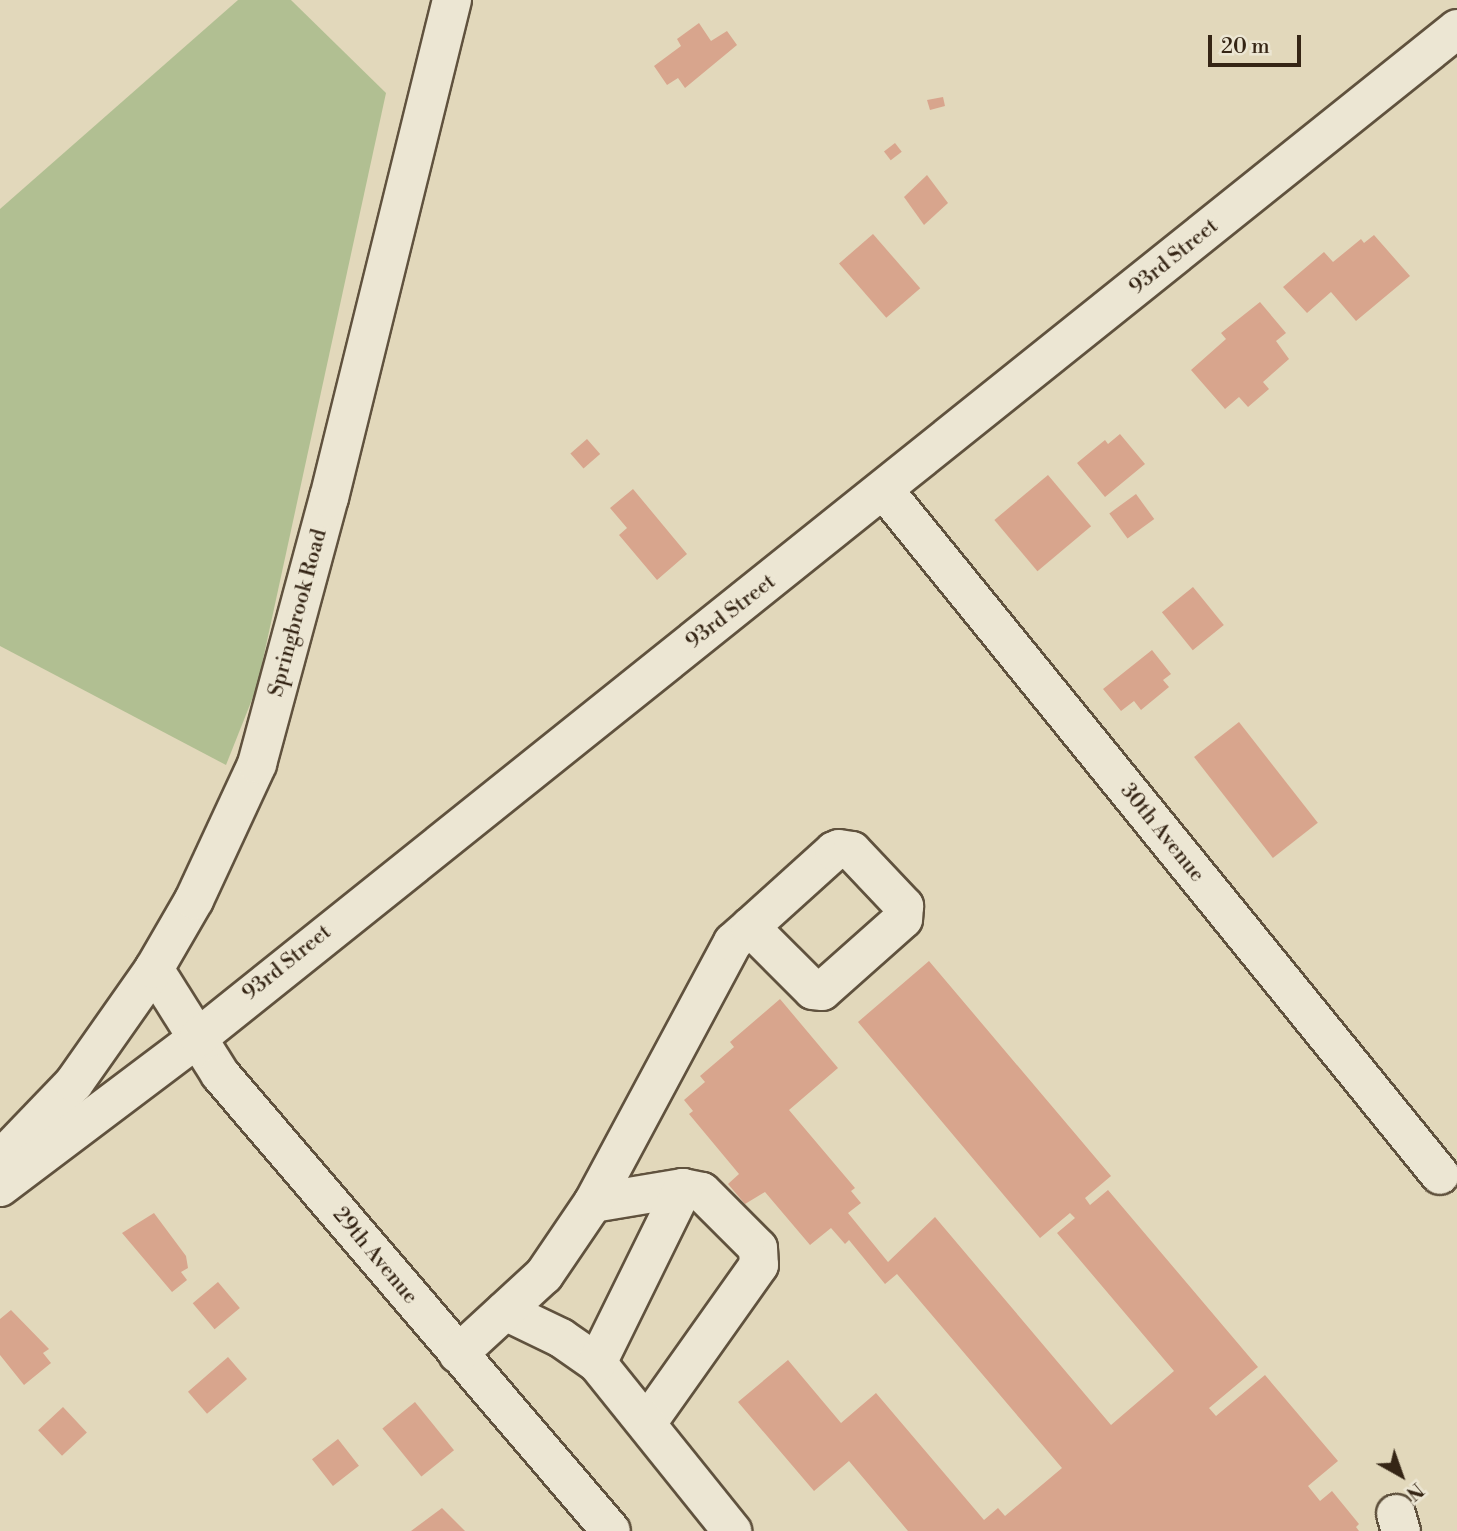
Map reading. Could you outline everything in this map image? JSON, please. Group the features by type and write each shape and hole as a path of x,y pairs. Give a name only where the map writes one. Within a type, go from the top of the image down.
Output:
{"street":[{"name":"Springbrook Road","path":"0,1160 74,1083 154,969 194,900 257,764 329,498 452,0"},
{"name":"93rd Street","path":"0,1187 199,1037 1457,29"},
{"name":"30th Avenue","path":"884,490 1440,1175"},
{"path":"458,1354 544,1275 593,1203 733,942 750,927"},
{"name":"29th Avenue","path":"154,969 220,1074 611,1531"},
{"path":"593,1203 683,1188 702,1192 758,1248 759,1265 647,1423"},
{"path":"597,1363 683,1188"},
{"path":"505,1311 561,1338 597,1363 732,1531"}],"green space":[{"path":"238,0 291,0 386,93 257,687 226,765 0,646 0,209"}],"building":[{"path":"699,23 711,41 727,31 737,45 685,88 678,78 667,85 654,66 681,46 677,39"},
{"path":"943,97 945,106 930,110 927,100"},
{"path":"895,143 902,152 891,160 884,152"},
{"path":"927,175 948,203 924,225 904,197"},
{"path":"873,234 920,288 886,318 839,264"},
{"path":"1374,235 1410,276 1356,321 1331,292 1307,313 1283,287 1324,252 1333,262 1361,239 1364,243"},
{"path":"1260,302 1286,333 1276,341 1289,359 1263,382 1269,389 1248,407 1239,397 1225,409 1191,370 1226,339 1221,333"},
{"path":"1120,434 1145,464 1105,497 1077,463 1105,440 1108,444"},
{"path":"587,439 600,454 584,469 570,453"},
{"path":"1048,475 1091,526 1037,571 994,520"},
{"path":"633,489 687,554 657,580 619,535 627,528 610,508"},
{"path":"1136,494 1154,519 1128,538 1109,513"},
{"path":"1193,587 1224,625 1193,650 1162,612"},
{"path":"1152,650 1171,674 1163,680 1169,687 1141,710 1134,701 1121,711 1103,689"},
{"path":"1239,722 1318,823 1273,858 1194,757"},
{"path":"929,961 1111,1176 1085,1198 1090,1205 1108,1190 1258,1367 1209,1408 1216,1416 1265,1375 1338,1461 1308,1486 1320,1501 1332,1491 1359,1524 1356,1527 1359,1531 908,1531 849,1461 814,1491 738,1402 788,1360 841,1423 876,1393 984,1520 998,1508 1005,1516 1062,1468 897,1274 885,1284 849,1240 845,1244 831,1228 810,1245 765,1192 745,1204 728,1184 739,1174 689,1114 693,1111 684,1100 705,1082 700,1076 734,1047 730,1042 780,999 838,1068 789,1110 855,1188 851,1191 861,1203 848,1213 888,1262 935,1217 1111,1425 1174,1371 1057,1233 1075,1218 1070,1213 1040,1238 858,1022"},
{"path":"154,1213 186,1256 188,1268 181,1272 187,1280 172,1292 122,1233"},
{"path":"218,1282 240,1308 215,1329 193,1303"},
{"path":"11,1310 49,1349 43,1353 51,1363 24,1385 0,1355 0,1319"},
{"path":"228,1357 247,1379 207,1414 188,1392"},
{"path":"415,1402 454,1450 421,1477 382,1428"},
{"path":"63,1407 87,1433 62,1456 38,1430"},
{"path":"338,1439 359,1466 333,1486 312,1459"},
{"path":"442,1508 465,1531 411,1531"}]}
